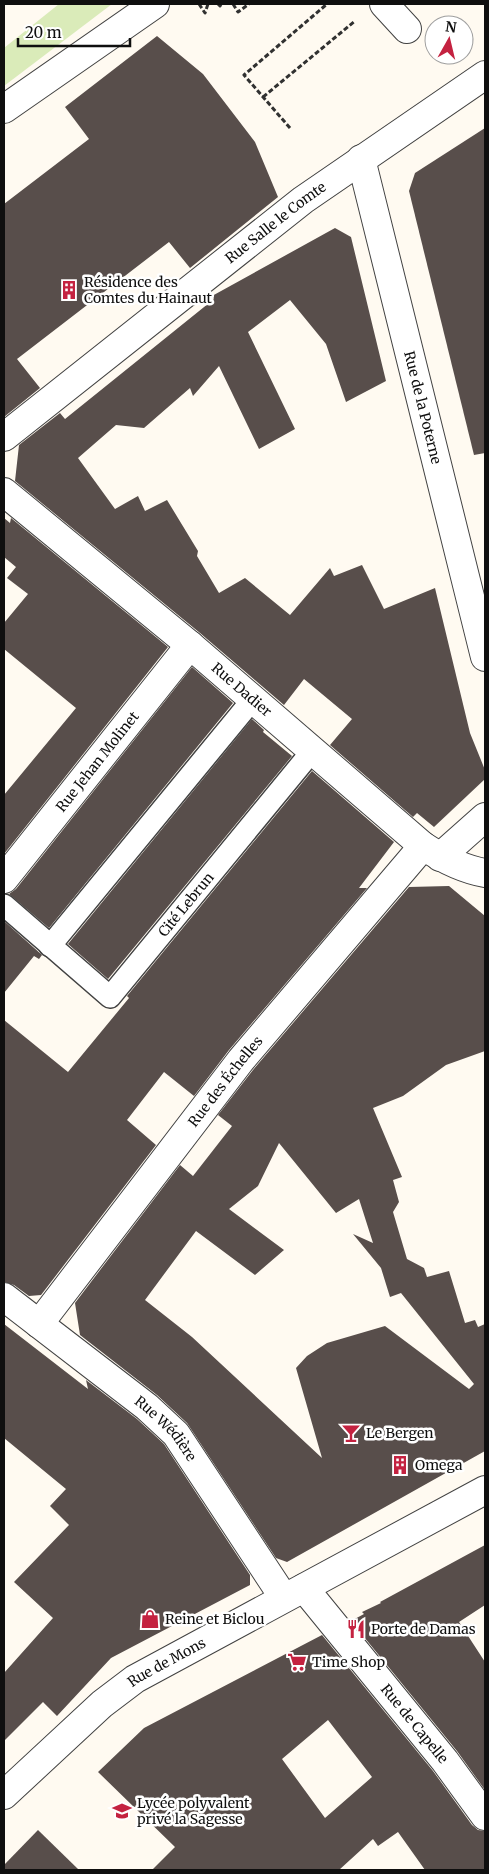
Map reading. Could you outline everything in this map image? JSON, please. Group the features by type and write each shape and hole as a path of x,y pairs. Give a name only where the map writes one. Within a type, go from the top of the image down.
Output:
{"street":[{"path":"4,109 155,4"},
{"path":"373,10 407,29"},
{"name":"Rue Salle le Comte","path":"4,437 287,212 485,75"},
{"name":"Rue de la Poterne","path":"361,159 485,657"},
{"name":"Rue Dadier","path":"4,492 190,645 432,852 460,867 485,873"},
{"name":"Rue Jehan Molinet","path":"4,879 190,645"},
{"name":"Rue des Échelles","path":"39,1324 242,1060 432,852 485,817"},
{"name":"Rue Wédière","path":"4,1297 147,1407 176,1434 294,1593"},
{"name":"Rue de Mons","path":"4,1795 102,1704 135,1679 485,1490"},
{"name":"Rue de Capelle","path":"294,1593 445,1761 485,1816"}],"lane":[{"path":"50,946 253,699"},
{"name":"Cité Lebrun","path":"4,906 110,997 313,750"}],"path":[{"path":"199,4 205,13 208,4"},
{"path":"233,4 238,12 249,4"},
{"path":"290,128 244,75 327,4"},
{"path":"262,97 373,10"}],"green space":[{"path":"59,4 112,4 4,86 4,48"}],"building":[{"path":"157,36 203,74 255,142 278,197 190,268 169,242 17,359 40,388 4,417 4,204 89,139 65,107"},
{"path":"485,128 485,453 474,455 409,191 415,173"},
{"path":"335,228 351,237 386,381 346,402 326,344 290,300 248,332 295,429 259,449 219,366 193,396 190,388 144,428 116,425 78,458 115,509 138,496 145,511 167,500 198,551 197,556 219,593 245,578 290,615 330,568 334,576 362,565 384,609 435,588 470,733 485,770 485,779 434,827 417,813 413,817 330,745 352,719 304,679 284,705 200,633 15,481 19,445 60,413 65,419 214,299 212,296"},
{"path":"4,518 10,523 11,518 168,647 4,854 4,795 76,708 4,649 4,623 28,594 7,578 16,567 4,557"},
{"path":"192,667 233,703 49,928 9,894 16,889"},
{"path":"252,719 264,730 263,732 292,756 108,979 68,944"},
{"path":"312,771 394,842 359,888 367,888 229,1050 194,1096 164,1072 127,1120 156,1145 41,1295 29,1296 14,1285 4,1282 4,1020 68,1072 129,998 127,996"},
{"path":"449,886 485,916 485,1051 446,1065 403,1096 373,1108 402,1177 393,1180 399,1202 393,1212 407,1259 424,1268 427,1277 449,1271 465,1323 475,1320 478,1327 485,1324 485,1451 287,1562 276,1558 187,1423 157,1395 80,1335 75,1303 180,1165 193,1176 232,1126 218,1115 253,1070 409,887","holes":["279,1143 336,1213 359,1199 373,1243 353,1234 381,1268 390,1297 401,1293 474,1384 469,1389 385,1326 327,1343 307,1356 296,1368 322,1458 192,1337 145,1300 196,1231 255,1275 284,1250 229,1209 258,1186"]},
{"path":"4,921 42,955 39,959 34,956 4,993"},
{"path":"4,1324 88,1389 86,1380 137,1419 164,1444 250,1575 250,1585 111,1658 57,1716 43,1702 4,1741 4,1673 53,1618 14,1582 69,1525 50,1506 66,1489 4,1438"},
{"path":"485,1545 485,1605 459,1622 485,1662 485,1790 457,1751 351,1621 364,1614 362,1612"},
{"path":"322,1635 433,1771 472,1825 478,1830 485,1831 485,1870 425,1870 398,1832 378,1846 373,1839 339,1870 152,1870 175,1847 98,1772 144,1728","holes":["328,1720 372,1777 325,1818 282,1759"]},
{"path":"38,1830 79,1870 4,1870 4,1865"}],"place":[{"name":"Résidence des Comtes du Hainaut","path":"69,290"},
{"name":"Le Bergen","path":"351,1433"},
{"name":"Omega","path":"400,1465"},
{"name":"Reine et Biclou","path":"150,1619"},
{"name":"Porte de Damas","path":"356,1629"},
{"name":"Time Shop","path":"297,1662"},
{"name":"Lycée polyvalent privé la Sagesse","path":"122,1811"}]}
